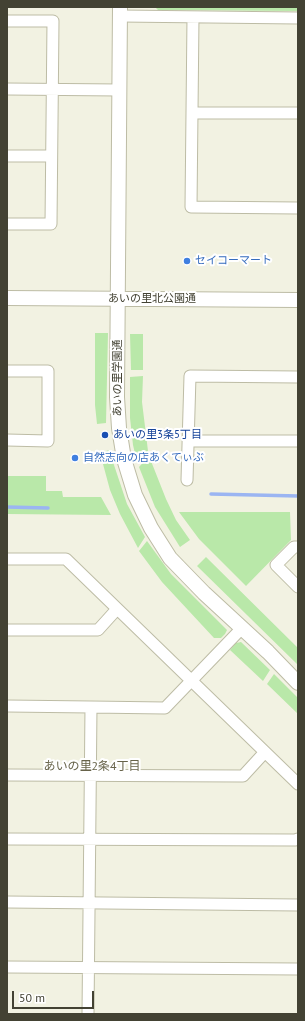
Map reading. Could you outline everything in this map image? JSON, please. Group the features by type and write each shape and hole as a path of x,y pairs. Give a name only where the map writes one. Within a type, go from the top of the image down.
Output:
{"street":[{"path":"120,12 193,17 298,18"},
{"name":"あいの里学園通","path":"120,12 117,397 119,428 124,459 135,495 151,528 170,558 204,593 298,683"},
{"path":"193,17 191,207 298,208"},
{"path":"7,21 53,21 51,89 51,224 7,224"},
{"path":"7,89 120,90"},
{"path":"192,113 298,113"},
{"path":"7,156 51,156"},
{"name":"あいの里北公園通","path":"7,298 298,300"},
{"path":"7,371 48,371 48,441 7,440"},
{"path":"186,480 190,376 298,377"},
{"path":"188,441 298,441"},
{"path":"298,547 294,547 276,565 298,587"},
{"path":"7,559 66,559 298,784"},
{"path":"7,630 98,630 117,609"},
{"path":"7,706 165,708 242,628"},
{"path":"88,1014 91,707"},
{"path":"7,775 243,776 265,752"},
{"path":"7,839 298,839"},
{"path":"7,902 298,905"},
{"path":"7,967 298,969"}],"green space":[{"path":"155,7 298,7 298,11 158,10"},
{"path":"95,333 108,333 106,423 97,424 95,405"},
{"path":"130,334 143,334 143,370 131,370"},
{"path":"143,376 142,402 148,451 137,462 133,445 130,418 130,377"},
{"path":"109,450 127,504 145,537 138,548 120,514 110,490 100,453"},
{"path":"149,456 176,520 190,540 180,547 155,507 139,467"},
{"path":"7,476 46,476 46,491 62,491 63,497 101,497 111,515 7,514"},
{"path":"179,512 290,512 291,540 246,586 199,539"},
{"path":"147,541 171,574 227,630 221,638 214,638 162,582 139,551"},
{"path":"206,557 298,648 298,665 197,566"},
{"path":"241,642 270,670 263,681 230,650 236,643"},
{"path":"274,674 298,698 298,714 267,684"}],"waterway":[{"path":"211,494 298,496"},
{"path":"7,507 48,508"}],"place":[{"name":"セイコーマート","path":"187,261"},
{"name":"あいの里3条5丁目","path":"105,435"},
{"name":"自然志向の店あくてぃぶ","path":"75,458"}],"district":[{"name":"あいの里2条4丁目","path":"92,767"}]}
